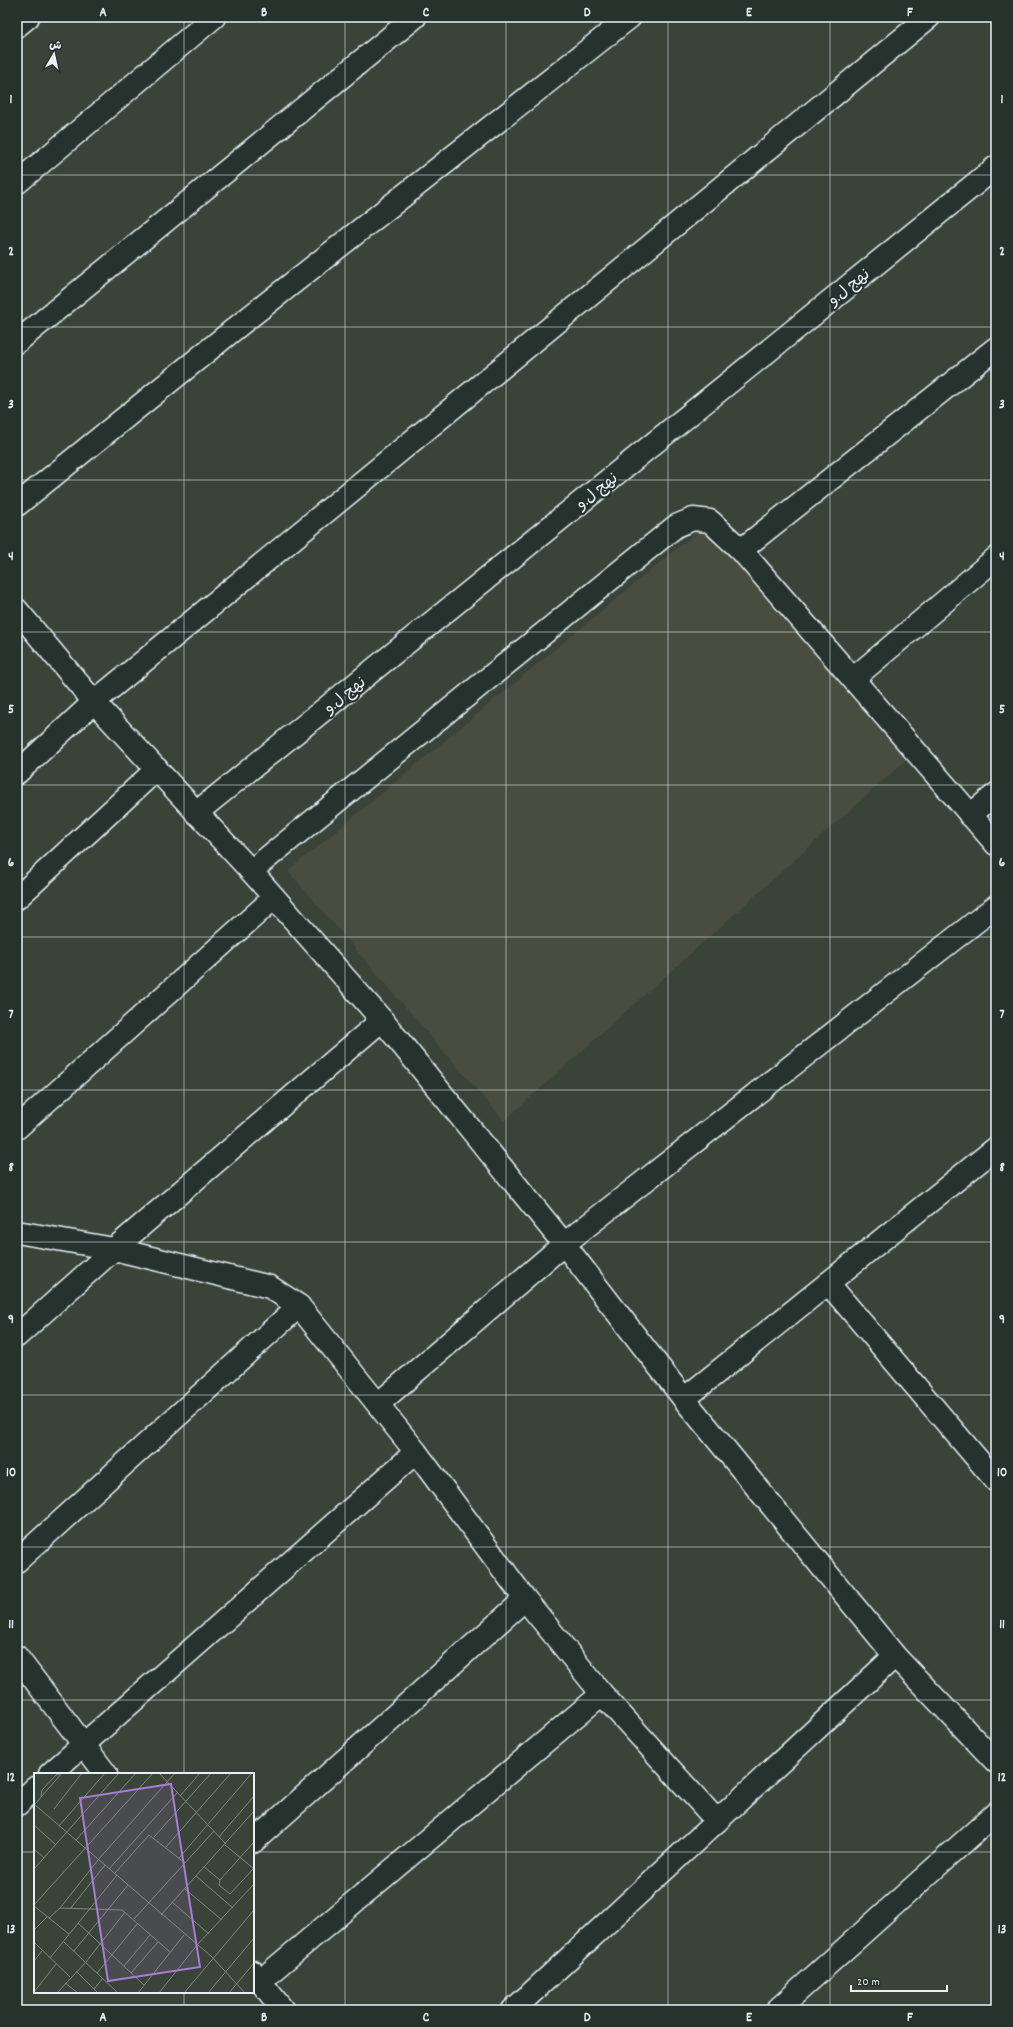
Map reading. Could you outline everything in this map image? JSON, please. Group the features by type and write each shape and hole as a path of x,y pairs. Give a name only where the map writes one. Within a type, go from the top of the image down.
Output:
{"street":[{"path":"17,26 28,17"},
{"path":"17,183 214,17"},
{"path":"17,342 415,17"},
{"path":"17,505 249,317 630,17"},
{"path":"17,773 94,702 929,17"},
{"name":"نهج ل.و","path":"196,813 996,167"},
{"path":"741,550 996,348"},
{"path":"251,871 676,526 693,519 710,521 741,550 854,678 996,844"},
{"path":"854,678 996,558"},
{"path":"17,610 94,702 251,871 382,1020 564,1244 684,1399 895,1656 996,1762"},
{"path":"17,898 157,769"},
{"path":"970,815 996,794"},
{"path":"17,1128 274,898"},
{"path":"378,1404 564,1244 996,906"},
{"path":"17,1336 114,1249 382,1020"},
{"path":"684,1399 828,1283 992,1159"},
{"path":"17,1232 114,1249 270,1287 299,1306 416,1452 525,1599 602,1694 717,1821"},
{"path":"828,1283 996,1481"},
{"path":"17,1561 299,1306"},
{"path":"51,1773 416,1452"},
{"path":"254,1841 525,1599"},
{"path":"513,2010 895,1656"},
{"path":"17,1657 84,1743 105,1773"},
{"path":"283,2010 257,1977 602,1694"},
{"path":"17,1805 34,1789"},
{"path":"777,2010 996,1813"}],"shaded area":[{"path":"710,521 916,751 504,1121 288,871"}]}
